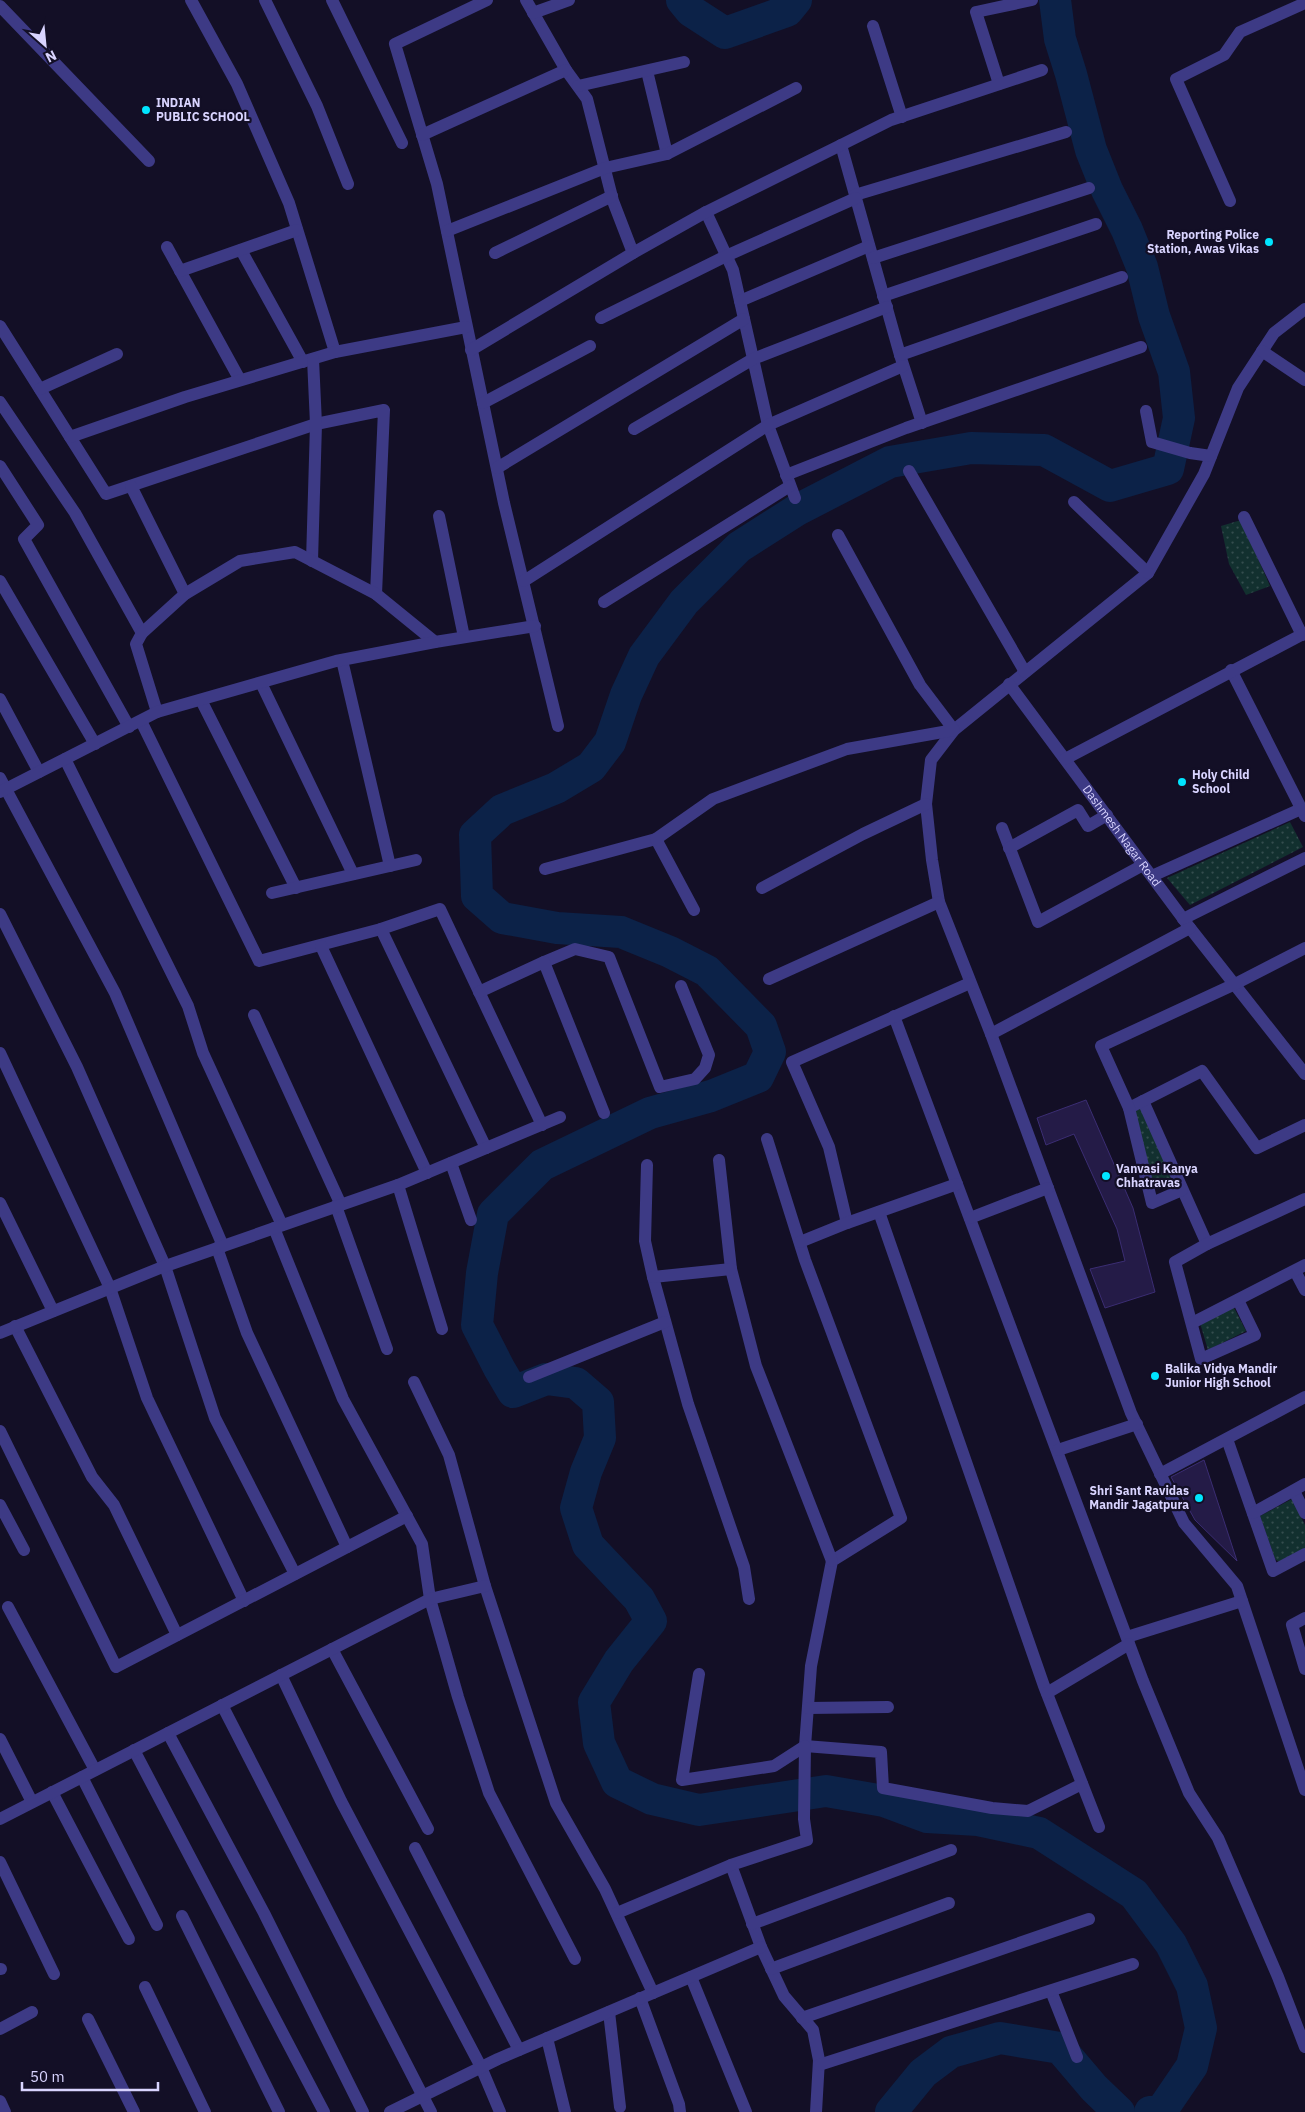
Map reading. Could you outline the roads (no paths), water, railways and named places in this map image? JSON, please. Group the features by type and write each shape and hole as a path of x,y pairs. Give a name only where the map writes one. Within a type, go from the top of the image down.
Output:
{"street":[{"path":"191,0 237,84 289,203 335,352"},
{"path":"265,0 317,106 348,184"},
{"path":"332,0 402,143"},
{"path":"487,0 396,44 437,184 497,468 558,726"},
{"path":"526,0 566,70 587,99 612,196 632,253"},
{"path":"533,13 569,0"},
{"path":"999,84 976,12 1002,3 1032,0"},
{"path":"1230,201 1176,79 1224,56 1240,32 1305,4"},
{"path":"0,6 149,161"},
{"path":"873,26 902,116"},
{"path":"578,86 684,62"},
{"path":"422,135 566,70"},
{"path":"471,350 632,253 706,212 841,145 902,116 1042,70"},
{"path":"647,71 667,154"},
{"path":"447,231 604,168 667,154 796,88"},
{"path":"601,318 726,256 856,196 1066,132"},
{"path":"841,145 902,360 922,423"},
{"path":"740,301 871,252 1089,188"},
{"path":"495,252 612,196"},
{"path":"706,212 733,270 768,426 790,486"},
{"path":"634,429 753,359 885,301 1096,224"},
{"path":"180,271 297,230"},
{"path":"167,247 240,380"},
{"path":"241,250 308,360 316,424 312,561"},
{"path":"524,581 768,426 902,360 1122,276"},
{"path":"1305,309 1274,333 1238,388 1204,474 1148,573 954,730 931,760 926,804 939,902 991,1034 1137,1424 1184,1523 1237,1586 1305,1790"},
{"path":"497,468 744,319"},
{"path":"0,326 106,494 316,424 384,410 376,594"},
{"path":"70,437 185,397 335,352 466,327"},
{"path":"483,402 590,346"},
{"path":"604,602 790,486 922,423 1141,347"},
{"path":"1262,351 1305,380"},
{"path":"40,389 117,354"},
{"path":"0,402 75,513 142,633"},
{"path":"1146,411 1152,442 1190,453 1211,456"},
{"path":"0,466 38,525 24,539 129,727"},
{"path":"909,470 1025,672"},
{"path":"131,486 185,594"},
{"path":"1074,502 1148,573"},
{"path":"440,516 464,637"},
{"path":"1065,759 1231,670 1303,634 1244,517"},
{"path":"838,535 920,685 954,730"},
{"path":"157,712 136,644 142,633 185,594 240,561 295,552 376,594 435,642"},
{"path":"0,581 95,744"},
{"path":"347,1547 246,1333 220,1247 115,993 2,786 39,772 157,712 342,660 435,642 535,626"},
{"path":"342,660 390,866"},
{"path":"1152,876 1303,812 1231,670"},
{"path":"261,683 353,874"},
{"name":"Dashmesh Nagar Road","path":"1010,684 1187,924 1305,1074"},
{"path":"0,699 39,772"},
{"path":"201,700 296,888"},
{"path":"141,720 259,961 381,929 440,909 542,1125"},
{"path":"545,869 656,839 713,799 838,752 954,730"},
{"path":"65,759 188,1006 202,1053 278,1227 342,1399 422,1544 430,1598 458,1697 489,1793 575,1959"},
{"path":"762,888 863,834 926,804"},
{"path":"1009,848 1078,810 1088,826 1107,815"},
{"path":"1002,828 1038,922 1143,865"},
{"path":"656,839 694,910"},
{"path":"991,1034 1305,858"},
{"path":"272,893 416,860"},
{"path":"769,980 939,902"},
{"path":"0,914 77,1067 165,1266 215,1418 295,1574"},
{"path":"381,929 486,1148"},
{"path":"321,946 427,1173"},
{"path":"1182,1190 1152,1203 1129,1108 1101,1046 1235,984 1305,948"},
{"path":"479,992 575,949 609,957 660,1087 695,1079 706,1068 709,1055 681,986"},
{"path":"544,962 604,1113"},
{"path":"848,1223 829,1146 792,1062 970,983"},
{"path":"254,1015 339,1206 387,1349"},
{"path":"894,1016 1128,1640 1189,1793 1218,1838 1278,1977 1305,2047"},
{"path":"0,1053 110,1288 147,1398 244,1600"},
{"path":"1129,1108 1202,1071 1257,1148 1305,1125"},
{"path":"1143,1101 1207,1244"},
{"path":"0,1333 165,1266 398,1185 560,1117"},
{"path":"768,1139 800,1242 900,1518 832,1561"},
{"path":"616,1914 730,1865 807,1840 804,1818 805,1746 811,1666 832,1561 756,1366 731,1269 719,1160"},
{"path":"451,1163 471,1220"},
{"path":"647,1165 645,1242 653,1277 688,1404 744,1567 749,1600"},
{"path":"800,1242 957,1184"},
{"path":"398,1185 442,1329"},
{"path":"970,1218 1048,1188"},
{"path":"1238,1300 1255,1335 1201,1359 1174,1262 1207,1244 1305,1199"},
{"path":"0,1203 53,1311"},
{"path":"879,1212 1047,1693 1099,1827"},
{"path":"1192,1324 1300,1268 1305,1290"},
{"path":"653,1277 731,1269"},
{"path":"529,1376 665,1322"},
{"path":"15,1326 92,1478 114,1505 177,1635"},
{"path":"414,1382 449,1455 485,1586 556,1803 605,1889 653,1993"},
{"path":"1160,1474 1305,1397"},
{"path":"1058,1450 1137,1424"},
{"path":"0,1431 116,1667 406,1516"},
{"path":"1227,1439 1273,1571 1305,1554"},
{"path":"1253,1513 1299,1487 1305,1513"},
{"path":"0,1505 24,1550"},
{"path":"0,1818 430,1598 485,1586"},
{"path":"1047,1693 1128,1640 1242,1601"},
{"path":"8,1607 96,1770"},
{"path":"1305,1618 1292,1625 1305,1669"},
{"path":"332,1649 428,1829"},
{"path":"699,1674 682,1780 774,1766 805,1746 881,1752 883,1788 992,1808 1028,1811 1082,1784"},
{"path":"281,1675 341,1801 481,2067 500,2112"},
{"path":"222,1705 431,2112"},
{"path":"808,1708 888,1707"},
{"path":"168,1733 264,1913 363,2112"},
{"path":"0,1739 32,1802"},
{"path":"134,1750 324,2112"},
{"path":"82,1777 157,1925"},
{"path":"52,1792 128,1940"},
{"path":"415,1848 519,2050"},
{"path":"752,1924 952,1850"},
{"path":"0,1862 54,1974"},
{"path":"730,1865 761,1947 784,1996 813,2030 819,2065 816,2112"},
{"path":"771,1969 949,1903"},
{"path":"182,1916 279,2112"},
{"path":"802,2018 1090,1919"},
{"path":"390,2112 519,2050 761,1947"},
{"path":"819,2065 1133,1964"},
{"path":"691,1977 746,2112"},
{"path":"145,1987 205,2112"},
{"path":"1051,1991 1077,2056"},
{"path":"640,1998 679,2104 680,2112"},
{"path":"0,2029 32,2012"},
{"path":"608,2012 620,2107"},
{"path":"88,2019 134,2112"},
{"path":"547,2038 565,2112"},
{"path":"0,2101 5,2112"}],"waterway":[{"path":"682,0 691,11 725,33 787,11 796,0"},
{"path":"1055,0 1060,39 1091,150 1142,267 1154,316 1174,372 1179,418 1168,469 1110,486 1044,450 971,448 890,462 797,510 739,547 684,602 644,656 626,695 610,742 591,767 556,788 502,810 475,835 477,896 502,918 557,928 621,932 670,952 707,971 761,1026 770,1052 758,1077 711,1096 650,1113 542,1165 493,1214 482,1273 477,1325 513,1392 546,1379 576,1383 598,1402 600,1438 586,1472 576,1508 588,1545 639,1599 651,1621 619,1661 594,1702 599,1743 617,1782 652,1799 699,1810 826,1791 884,1801 927,1817 978,1820 1039,1833 1134,1894 1171,1944 1192,1986 1201,2028 1192,2066 1162,2110 1150,2112"},
{"path":"891,2112 923,2073 951,2052 1000,2038 1060,2048 1094,2088 1119,2112"}],"place":[{"name":"INDIAN PUBLIC SCHOOL","path":"146,110"},
{"name":"Reporting Police Station, Awas Vikas","path":"1269,242"},
{"name":"Holy Child School","path":"1182,782"},
{"name":"Vanvasi Kanya Chhatravas","path":"1106,1176"},
{"name":"Balika Vidya Mandir Junior High School","path":"1155,1376"},
{"name":"Shri Sant Ravidas Mandir Jagatpura","path":"1199,1498"}]}
